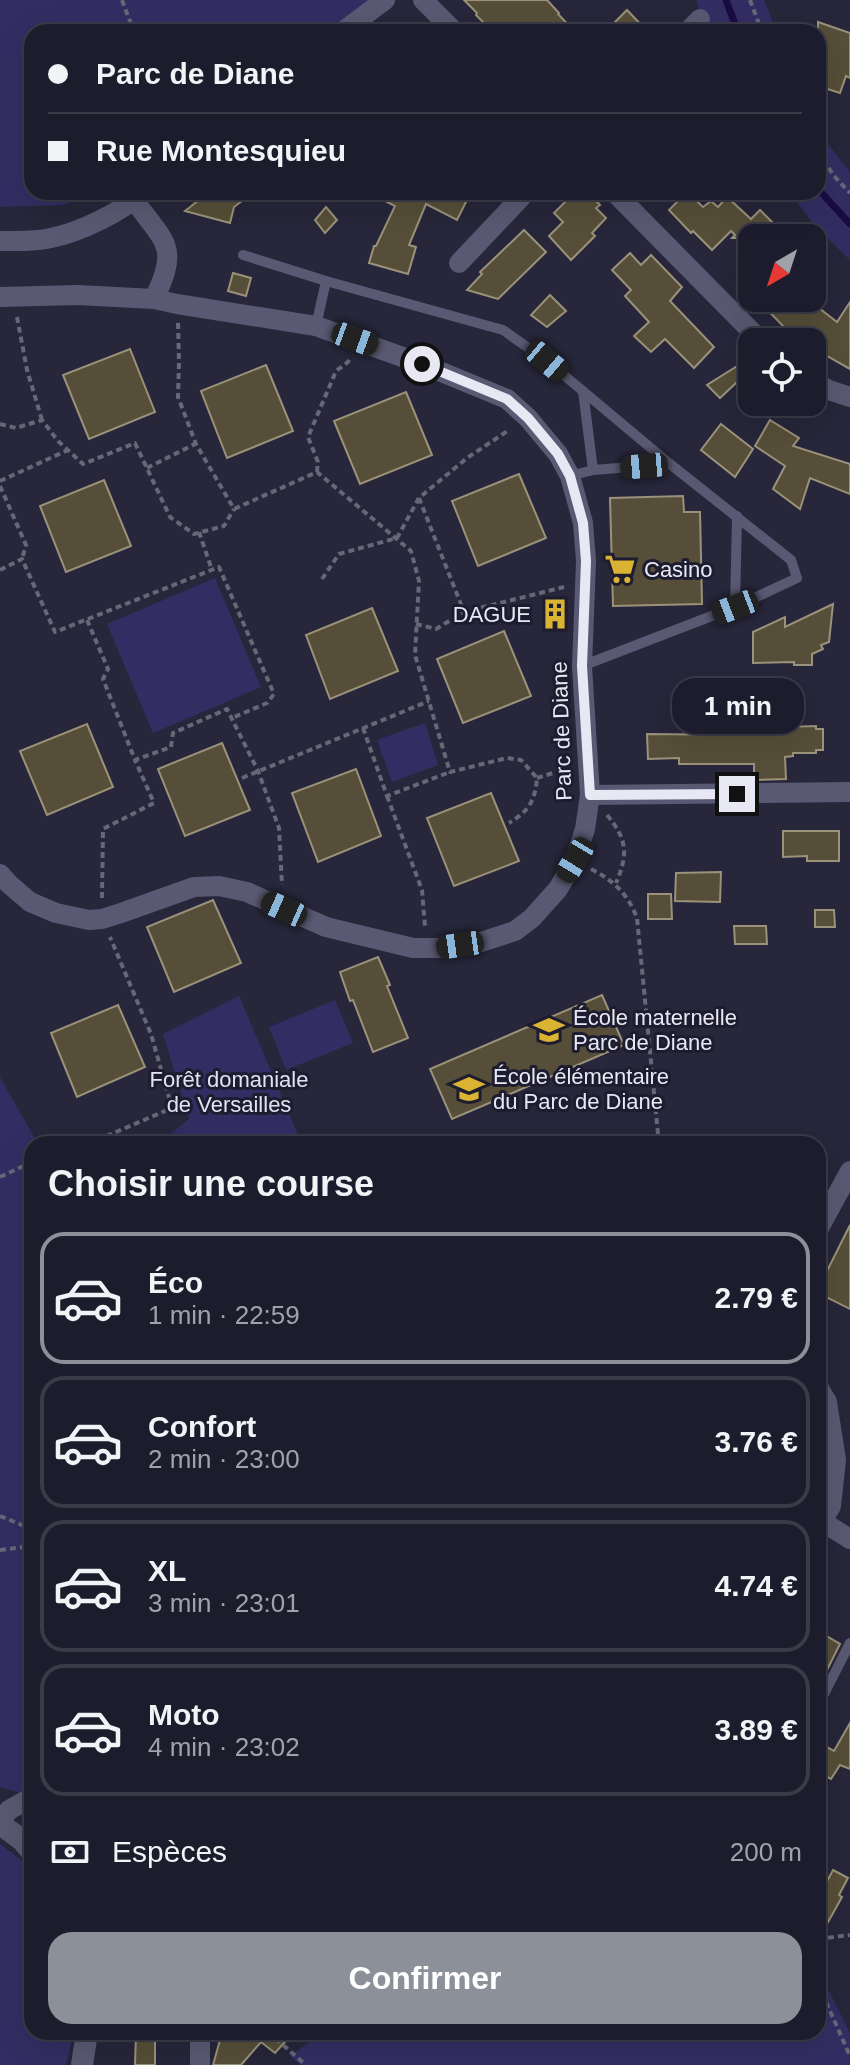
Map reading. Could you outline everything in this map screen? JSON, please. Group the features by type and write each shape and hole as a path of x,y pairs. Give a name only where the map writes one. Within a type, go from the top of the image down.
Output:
{"street":[{"path":"353,24 385,0"},
{"path":"423,0 447,24"},
{"path":"0,241 52,238 89,225 131,200"},
{"path":"140,200 167,247 168,263 154,299"},
{"path":"459,263 518,200"},
{"path":"622,200 748,328"},
{"name":"Parc de Diane","path":"0,297 78,295 154,299 316,326 507,399 528,418 558,454 570,476 583,523 586,561 582,666 590,795 585,829 575,860 558,889 532,918 515,931 481,942 413,948 326,927 247,892 219,886 194,887 102,919 89,920 56,913 30,902 0,874"},
{"path":"826,388 850,397"},
{"path":"590,795 850,792"},
{"path":"826,1215 850,1171"},
{"path":"826,1400 833,1421 836,1460 831,1506 826,1512"},
{"path":"826,1524 850,1539"},
{"path":"24,1802 9,1810 0,1822 24,1842"},
{"path":"82,2065 86,2040"},
{"path":"200,2040 200,2065"}],"lane":[{"path":"243,255 503,330 547,361 791,560 797,578 735,607 582,666"},
{"path":"316,326 326,281"},
{"path":"583,391 593,470"},
{"path":"570,476 593,470 670,464"},
{"path":"735,607 737,516"},
{"path":"826,1690 850,1643"}],"path":[{"path":"122,0 131,24"},
{"path":"750,0 759,24"},
{"path":"826,164 850,193"},
{"path":"177,304 178,397 196,444 234,509"},
{"path":"17,313 27,370 42,420 58,441 83,464 135,443 170,517 194,534 224,526 234,509 317,472"},
{"path":"317,472 318,462 308,437 336,371 348,362 355,339"},
{"path":"322,579 339,554 397,538 419,498 467,458 528,418"},
{"path":"0,424 16,428 42,420"},
{"path":"147,468 196,444"},
{"path":"68,450 0,484 26,545 22,559 55,632 219,567 274,694 267,703 232,718"},
{"path":"317,472 411,551 419,581 415,655 450,772"},
{"path":"419,498 464,612"},
{"path":"199,532 212,570"},
{"path":"0,570 22,559"},
{"path":"416,624 436,629 464,612 565,586 564,568 586,561"},
{"path":"87,620 108,669 103,679 135,760 171,747 173,733 227,709 258,771 279,828 284,909"},
{"path":"242,778 429,701"},
{"path":"363,728 422,890 427,948"},
{"path":"387,796 450,772 507,758 521,760 537,778 535,796 522,815 509,823"},
{"path":"537,778 588,762"},
{"path":"590,795 616,825 623,842 625,862 615,884"},
{"path":"575,860 615,884 630,901 637,918 658,1136"},
{"path":"107,1136 172,1108 151,1034"},
{"path":"0,1177 24,1166"},
{"path":"0,1516 24,1526"},
{"path":"0,1550 24,1547"},
{"path":"826,1938 850,1935"},
{"path":"826,2002 850,2056"},
{"path":"277,2040 306,2065"}],"green space":[{"path":"0,0 385,0 353,24 24,24 24,200 75,200 63,205 0,207"},
{"path":"696,0 764,0 774,24 704,24"},
{"path":"826,141 850,172 850,260 826,237 826,224 813,224 796,200 826,200"},
{"path":"215,578 261,687 153,733 107,624"},
{"path":"425,723 438,765 392,782 377,740"},
{"name":"Forêt domaniale de Versailles","path":"239,996 299,1136 168,1136 189,1119 163,1034"},
{"path":"335,1000 353,1043 286,1070 269,1027"},
{"path":"0,1077 33,1136 24,1136 24,1791 20,1793 0,1787"},
{"path":"0,1844 24,1862 24,2040 72,2040 66,2065 0,2065"},
{"path":"826,1985 850,2033 850,2065 300,2065 290,2056 312,2040 826,2040"}],"building":[{"path":"464,0 547,0 567,24 485,24"},
{"path":"627,10 640,24 613,24"},
{"path":"826,25 850,33 850,78 846,76 840,93 826,89"},
{"path":"199,200 243,200 234,207 230,223 185,211"},
{"path":"383,200 467,200 457,220 426,204 409,245 416,247 408,274 369,263 374,246 395,206"},
{"path":"567,200 595,200 600,205 596,208 606,218 592,233 595,236 571,260 549,236 563,222 554,213"},
{"path":"679,200 696,200 703,207 711,201 718,207 724,200 730,200 751,219 760,210 774,224 738,224 738,238 732,238 735,235 731,231 712,250 693,231 691,233 669,210"},
{"path":"326,207 337,220 325,233 315,220"},
{"path":"524,230 546,252 498,299 467,290 482,274 480,272"},
{"path":"630,253 641,265 651,255 682,287 670,301 714,347 694,368 665,339 651,352 634,336 649,322 625,296 631,290 612,270"},
{"path":"233,273 251,278 246,296 228,291"},
{"path":"550,295 566,311 547,327 531,315"},
{"path":"850,302 850,369 826,355 826,328 785,328 770,312 824,312 837,322"},
{"path":"130,349 155,412 89,439 63,375"},
{"path":"266,365 293,431 227,458 201,391"},
{"path":"738,366 738,381 720,398 707,385"},
{"path":"406,392 432,455 360,484 334,421"},
{"path":"770,420 799,438 793,446 850,464 850,494 810,478 800,509 773,489 785,466 755,446"},
{"path":"721,424 753,449 735,477 701,450"},
{"path":"519,474 546,538 478,566 452,501"},
{"path":"104,480 131,546 66,572 40,506"},
{"path":"683,496 684,512 700,512 702,604 613,606 610,498"},
{"path":"833,604 829,642 812,654 812,665 753,663 753,632 785,617 785,627"},
{"path":"372,608 398,671 330,699 306,635"},
{"path":"504,631 531,696 463,723 437,659"},
{"path":"87,724 113,787 47,815 20,751"},
{"path":"816,726 816,729 823,729 823,750 793,753 793,756 785,757 786,779 754,780 754,764 679,764 679,758 648,759 647,734 785,734 785,727"},
{"path":"222,743 250,810 185,836 158,769"},
{"path":"356,769 381,836 318,862 292,793"},
{"path":"491,793 519,861 454,886 427,818"},
{"path":"783,831 839,831 839,861 807,861 807,856 783,857"},
{"path":"721,872 720,902 675,901 676,873"},
{"path":"648,894 671,894 672,919 648,919"},
{"path":"213,900 241,963 174,992 147,927"},
{"path":"815,910 834,910 835,927 815,927"},
{"path":"734,926 766,926 767,944 735,944"},
{"path":"378,957 408,1038 373,1052 340,972"},
{"path":"602,995 624,1045 452,1119 430,1069"},
{"path":"118,1005 145,1067 77,1097 51,1033"},
{"path":"850,1225 850,1309 826,1297 826,1273"},
{"path":"826,1636 840,1644 826,1672"},
{"path":"850,1723 850,1769 840,1765 831,1779 826,1776 826,1747 834,1751"},
{"path":"833,1870 848,1878 839,1895 842,1897 826,1926 826,1883"},
{"path":"136,2040 155,2040 155,2065 135,2065"},
{"path":"220,2040 287,2040 275,2053 261,2042 241,2065 213,2065"}],"waterway":[{"path":"726,0 735,24"},
{"path":"826,198 850,224"}],"place":[{"name":"Casino","path":"620,569"},
{"name":"DAGUE","path":"555,614"},
{"name":"École maternelle Parc de Diane","path":"549,1030"},
{"name":"École élémentaire du Parc de Diane","path":"469,1089"}],"route":[{"path":"422,364 507,399 528,418 558,454 570,476 583,523 586,561 582,666 590,795 737,794"}]}
